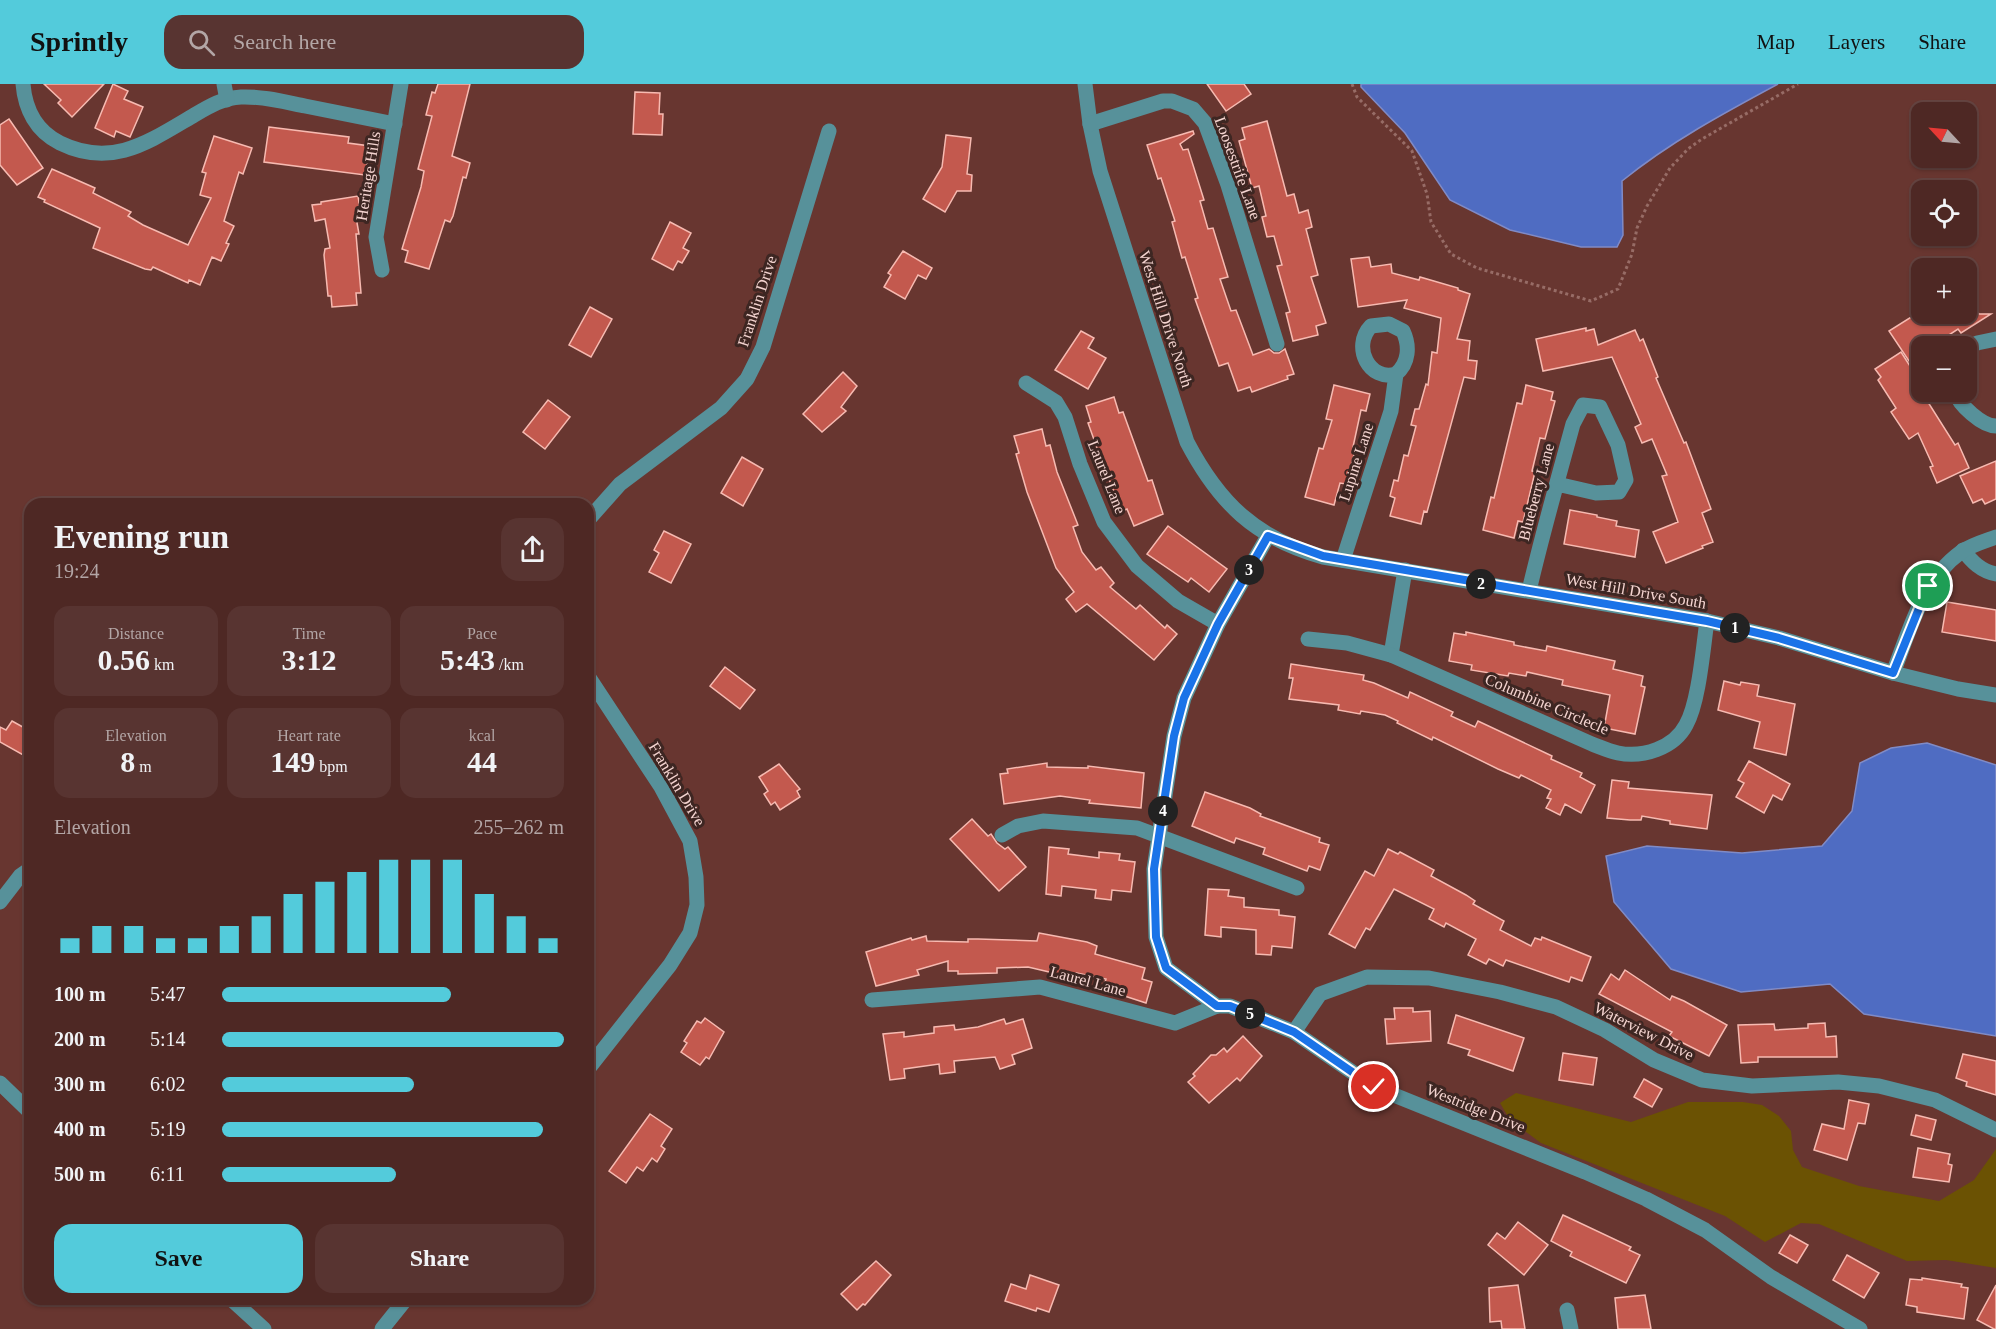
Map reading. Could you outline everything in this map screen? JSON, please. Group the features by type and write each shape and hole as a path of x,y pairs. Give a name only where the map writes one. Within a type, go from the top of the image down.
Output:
{"street":[{"name":"Heritage Hills","path":"23,84 24,104 34,120 51,139 76,151 102,155 140,146 219,101 242,97 274,100 395,124"},
{"path":"224,84 227,100"},
{"name":"Heritage Hills","path":"382,270 376,237 401,84"},
{"name":"West Hill Drive North","path":"1085,84 1090,124 1101,171 1187,442 1203,472 1220,495 1244,518 1268,536"},
{"name":"Loosestrife Lane","path":"1090,124 1163,101 1172,101 1193,109 1205,123 1228,185 1277,345"},
{"name":"Franklin Drive","path":"594,513 620,484 721,408 747,379 763,346 829,131"},
{"path":"1977,343 1996,339"},
{"name":"Lupine Lane","path":"1343,560 1391,411 1396,374"},
{"name":"Laurel Lane","path":"1026,383 1056,402 1065,417 1080,464 1104,522 1137,566 1178,601 1218,624"},
{"path":"1962,402 1989,426 1996,426"},
{"name":"Blueberry Lane","path":"1529,591 1557,484 1576,416 1583,405 1600,407 1618,445 1626,480 1619,492 1596,493 1557,484"},
{"name":"West Hill Drive South","path":"1268,536 1307,552 1343,560 1707,621 1779,638 1893,673 1958,689 1996,695"},
{"name":"Westridge Drive","path":"1268,536 1218,624 1184,698 1174,736 1154,869 1156,937 1166,968 1217,1006 1230,1006 1294,1032 1374,1087 1585,1172 1695,1225 1771,1277 1860,1329"},
{"path":"1893,673 1928,586 1939,571 1963,550 1996,537"},
{"path":"1963,550 1972,563 1987,572 1996,574"},
{"path":"1391,656 1406,570"},
{"name":"Columbine Circlecle","path":"1308,639 1347,643 1391,656 1592,744 1618,753 1638,754 1658,749 1675,739 1686,725 1692,710 1707,621"},
{"name":"Franklin Drive","path":"594,685 661,786 690,841 696,877 697,905 690,933 670,965 594,1061"},
{"path":"1002,835 1018,826 1043,821 1137,828 1297,888"},
{"path":"0,902 24,873"},
{"name":"Waterview Drive","path":"1294,1032 1320,994 1367,977 1429,978 1500,992 1556,1007 1605,1030 1654,1060 1702,1080 1752,1086 1838,1082 1879,1086 1935,1100 1996,1130"},
{"name":"Laurel Lane","path":"872,1000 1040,987 1175,1023 1217,1006"},
{"path":"0,1083 24,1106"},
{"path":"238,1305 264,1329"},
{"path":"382,1329 401,1305"},
{"path":"1567,1310 1570,1329"}],"path":[{"path":"1352,84 1357,97 1413,151 1427,194 1431,222 1452,254 1477,268 1592,301 1618,289 1632,254 1637,228 1647,206 1670,168 1688,149 1747,112 1798,84"}],"shaded area":[{"path":"1516,1093 1631,1122 1688,1102 1743,1102 1762,1105 1779,1116 1791,1131 1793,1150 1802,1167 1859,1186 1939,1201 1974,1180 1996,1149 1996,1268 1946,1260 1907,1261 1819,1224 1801,1223 1765,1242 1725,1216 1541,1143 1510,1120 1500,1103"}],"water":[{"path":"1361,84 1778,84 1678,141 1622,181 1623,235 1617,247 1581,247 1510,230 1450,200 1405,133 1361,87"},
{"path":"1927,743 1996,765 1996,1036 1864,1014 1830,984 1741,992 1671,969 1614,902 1606,856 1647,846 1742,853 1822,846 1852,811 1860,763 1891,748"}],"building":[{"path":"44,84 104,84 72,117 58,103 61,100"},
{"path":"113,84 128,91 124,99 143,107 130,137 116,131 114,137 95,128"},
{"path":"438,84 470,84 452,156 470,163 466,178 463,177 453,216 450,222 445,220 429,269 405,262 408,251 402,249 421,187 424,171 418,169 432,116 426,115 432,92 435,93"},
{"path":"1207,84 1244,84 1251,94 1226,111"},
{"path":"635,92 660,93 659,114 663,114 662,135 633,134"},
{"path":"9,119 43,168 17,185 0,165 0,125"},
{"path":"1267,121 1287,196 1294,194 1299,213 1308,210 1312,227 1306,229 1318,275 1311,277 1326,323 1316,326 1318,335 1293,341 1286,313 1290,312 1277,266 1282,265 1274,236 1267,237 1262,217 1266,216 1259,186 1252,188 1239,141 1245,139 1242,128"},
{"path":"269,127 349,137 348,143 370,146 365,175 264,162"},
{"path":"1193,131 1194,134 1180,144 1183,150 1188,149 1204,200 1200,201 1208,229 1213,228 1228,277 1220,279 1231,311 1236,310 1253,355 1269,349 1274,353 1279,353 1285,349 1294,374 1287,376 1288,379 1252,392 1250,387 1238,391 1228,363 1219,366 1195,299 1198,298 1185,257 1182,258 1172,222 1175,221 1161,178 1158,179 1147,145"},
{"path":"946,135 971,138 967,174 972,175 971,191 957,191 945,212 923,199 942,167"},
{"path":"214,136 252,148 243,174 239,172 224,221 234,226 226,243 229,244 221,261 212,257 200,285 189,280 188,283 153,267 151,270 145,269 93,248 100,228 38,197 52,169 95,188 93,193 131,212 128,216 143,225 188,245 211,198 200,195 206,173 202,172"},
{"path":"358,196 361,216 356,217 359,234 356,234 361,293 356,293 357,305 332,307 331,296 328,296 324,255 325,249 330,248 325,219 315,221 312,205"},
{"path":"670,222 691,233 683,248 689,251 682,263 678,261 673,270 652,259"},
{"path":"903,251 932,268 926,279 918,275 905,299 884,287 891,275 888,273"},
{"path":"1369,257 1371,267 1391,264 1392,273 1419,280 1420,277 1458,288 1470,294 1457,339 1470,341 1468,360 1477,361 1475,379 1464,377 1427,512 1424,511 1421,524 1390,516 1395,498 1390,496 1394,480 1398,481 1404,455 1408,456 1416,426 1411,425 1415,409 1419,409 1426,384 1428,385 1432,352 1437,353 1441,318 1404,308 1407,300 1358,307 1351,259"},
{"path":"590,307 612,319 591,357 569,345"},
{"path":"1977,311 1979,314 1991,314 1977,323"},
{"path":"1911,317 1911,324 1975,324 1961,333 1958,329 1947,336 1911,336 1911,360 1909,361 1889,331"},
{"path":"1586,328 1586,331 1594,329 1598,345 1635,330 1640,341 1643,339 1658,377 1656,378 1684,443 1686,442 1711,509 1702,513 1713,542 1702,546 1703,548 1666,563 1653,532 1678,522 1662,476 1667,475 1652,439 1642,443 1635,427 1641,424 1612,357 1543,371 1536,339"},
{"path":"1081,331 1094,338 1088,348 1106,358 1088,389 1055,370"},
{"path":"1901,352 1911,368 1911,402 1928,402 1955,445 1958,443 1969,468 1937,483 1930,467 1933,466 1918,433 1909,439 1891,412 1896,408 1878,380 1881,377 1875,369"},
{"path":"843,372 857,386 841,407 846,411 822,432 803,414"},
{"path":"1334,385 1370,394 1366,411 1361,410 1353,447 1356,448 1346,484 1340,483 1334,505 1305,497 1319,448 1323,449 1332,420 1326,419"},
{"path":"1526,385 1553,392 1551,400 1555,401 1545,439 1540,438 1532,471 1535,472 1523,522 1518,521 1514,538 1483,530 1491,497 1494,498 1517,403 1522,404"},
{"path":"1114,397 1119,413 1123,412 1148,481 1152,480 1163,514 1134,526 1127,509 1122,511 1088,423 1091,422 1086,406"},
{"path":"548,400 570,417 545,449 523,432"},
{"path":"1042,429 1046,446 1050,445 1057,472 1078,525 1073,527 1082,552 1096,570 1101,567 1114,583 1110,587 1136,609 1140,605 1165,628 1167,625 1177,634 1154,660 1087,604 1076,612 1066,599 1074,592 1056,568 1027,492 1016,454 1019,453 1014,436"},
{"path":"742,457 763,469 743,506 721,493"},
{"path":"1996,461 1996,499 1985,504 1982,499 1973,503 1960,476"},
{"path":"1570,510 1597,515 1597,517 1617,521 1616,526 1639,530 1635,557 1564,544"},
{"path":"1168,526 1227,569 1209,592 1191,578 1188,582 1147,554"},
{"path":"664,531 691,544 671,583 649,572 659,553 654,550"},
{"path":"1947,602 1996,610 1996,641 1942,632"},
{"path":"1466,632 1514,642 1514,645 1546,651 1547,646 1615,661 1613,669 1643,676 1641,686 1645,687 1635,734 1604,728 1610,695 1562,685 1563,680 1527,672 1526,676 1509,673 1508,676 1471,670 1472,665 1449,661 1454,633 1466,635"},
{"path":"1291,664 1364,675 1363,680 1408,698 1410,692 1453,712 1451,716 1475,727 1478,721 1552,756 1551,759 1582,773 1580,777 1595,785 1581,813 1565,804 1560,815 1546,808 1551,799 1547,798 1551,790 1521,775 1519,778 1498,769 1433,737 1432,740 1385,715 1361,711 1360,714 1338,710 1339,705 1289,699 1293,678 1289,678"},
{"path":"725,667 755,690 740,709 710,686"},
{"path":"1724,681 1740,685 1741,682 1759,685 1757,696 1795,704 1786,755 1754,748 1760,722 1718,710"},
{"path":"12,721 24,728 24,755 0,742 0,727 6,730"},
{"path":"1749,761 1790,784 1782,800 1773,795 1764,813 1736,797 1744,783 1738,780"},
{"path":"1047,763 1047,767 1088,768 1088,766 1144,773 1141,808 1089,803 1090,800 1060,796 1004,804 1000,774 1008,773 1007,769"},
{"path":"779,764 800,789 797,791 800,797 780,810 775,802 771,805 764,794 768,791 759,777"},
{"path":"1612,780 1629,782 1628,788 1712,795 1707,829 1670,824 1670,821 1642,816 1641,820 1607,818"},
{"path":"1205,792 1250,808 1261,814 1260,816 1320,838 1319,842 1329,845 1320,870 1309,866 1307,871 1263,854 1265,848 1236,838 1234,843 1192,826"},
{"path":"972,819 988,836 991,834 997,843 1005,849 1008,847 1026,867 999,891 950,839"},
{"path":"1049,847 1069,849 1068,854 1099,858 1099,852 1120,854 1119,860 1135,862 1131,892 1112,890 1111,900 1095,898 1096,890 1062,886 1061,896 1046,894"},
{"path":"1388,849 1398,854 1400,852 1434,870 1431,876 1466,895 1475,901 1473,904 1504,921 1500,930 1531,946 1535,938 1541,940 1542,937 1591,957 1582,981 1571,977 1569,982 1506,960 1503,966 1489,959 1486,964 1468,955 1476,939 1446,923 1444,927 1429,919 1434,909 1394,889 1370,930 1366,928 1355,948 1329,934 1365,871 1374,876"},
{"path":"1208,889 1229,890 1228,896 1244,898 1244,907 1279,910 1279,915 1295,917 1292,948 1272,946 1271,955 1256,954 1256,930 1221,927 1221,937 1205,935"},
{"path":"1039,933 1087,942 1097,946 1095,954 1145,968 1142,979 1152,982 1146,1003 1103,989 1106,979 1076,973 1075,978 1028,967 997,968 997,973 958,974 958,971 948,971 948,961 917,970 919,975 876,986 866,952 911,938 912,940 926,936 927,941 968,942 968,939 978,939 1037,941"},
{"path":"1625,970 1670,1000 1672,996 1684,1001 1727,1025 1709,1056 1669,1036 1672,1032 1599,994 1611,974 1619,980"},
{"path":"1394,1008 1413,1008 1413,1012 1430,1011 1431,1041 1387,1044 1385,1019 1395,1019"},
{"path":"1456,1015 1524,1038 1513,1071 1468,1055 1470,1050 1448,1043"},
{"path":"705,1018 724,1032 709,1059 706,1057 700,1065 681,1052 687,1043 684,1041 697,1021 701,1023"},
{"path":"1004,1019 1006,1024 1023,1019 1032,1048 1012,1055 1015,1064 1000,1069 995,1057 954,1061 955,1072 940,1074 939,1064 904,1069 905,1078 890,1080 883,1034 904,1032 904,1037 934,1033 934,1027 954,1025 955,1030 978,1027"},
{"path":"1825,1023 1826,1037 1836,1036 1837,1057 1758,1057 1758,1062 1741,1063 1738,1025 1774,1024 1775,1030 1808,1028 1808,1024"},
{"path":"1243,1036 1262,1056 1240,1081 1237,1078 1209,1103 1188,1082 1211,1055 1216,1055 1224,1048 1227,1052"},
{"path":"1563,1053 1597,1058 1593,1085 1559,1080"},
{"path":"1963,1054 1996,1061 1996,1095 1966,1086 1967,1082 1956,1078"},
{"path":"1644,1079 1662,1089 1652,1107 1634,1097"},
{"path":"1849,1100 1869,1104 1865,1124 1858,1123 1847,1160 1814,1150 1822,1124 1844,1129"},
{"path":"650,1114 672,1129 661,1146 665,1149 657,1162 652,1158 643,1171 637,1167 626,1183 609,1171"},
{"path":"1916,1115 1936,1120 1931,1140 1911,1135"},
{"path":"1918,1148 1950,1154 1948,1164 1952,1165 1949,1182 1913,1177"},
{"path":"1563,1215 1631,1247 1629,1250 1640,1255 1626,1283 1570,1256 1572,1252 1551,1241"},
{"path":"1518,1222 1548,1245 1524,1275 1488,1245 1497,1233 1505,1239"},
{"path":"1790,1235 1808,1245 1797,1263 1779,1253"},
{"path":"1847,1255 1879,1273 1864,1298 1833,1280"},
{"path":"876,1261 891,1275 865,1305 863,1304 857,1310 841,1294"},
{"path":"1030,1275 1059,1285 1049,1312 1037,1308 1036,1311 1005,1301 1011,1284 1026,1289"},
{"path":"1922,1278 1962,1284 1961,1287 1968,1288 1964,1319 1917,1312 1917,1307 1906,1305 1910,1279 1922,1280"},
{"path":"1518,1285 1525,1329 1502,1329 1501,1321 1490,1322 1489,1288"},
{"path":"1996,1285 1996,1329 1994,1329 1977,1320"},
{"path":"1645,1295 1651,1329 1618,1329 1615,1298"}],"route":[{"path":"1374,1087 1294,1032 1230,1006 1217,1006 1166,968 1156,937 1154,869 1174,736 1184,698 1218,624 1268,536 1323,556 1707,621 1779,638 1893,673 1928,586"}]}
